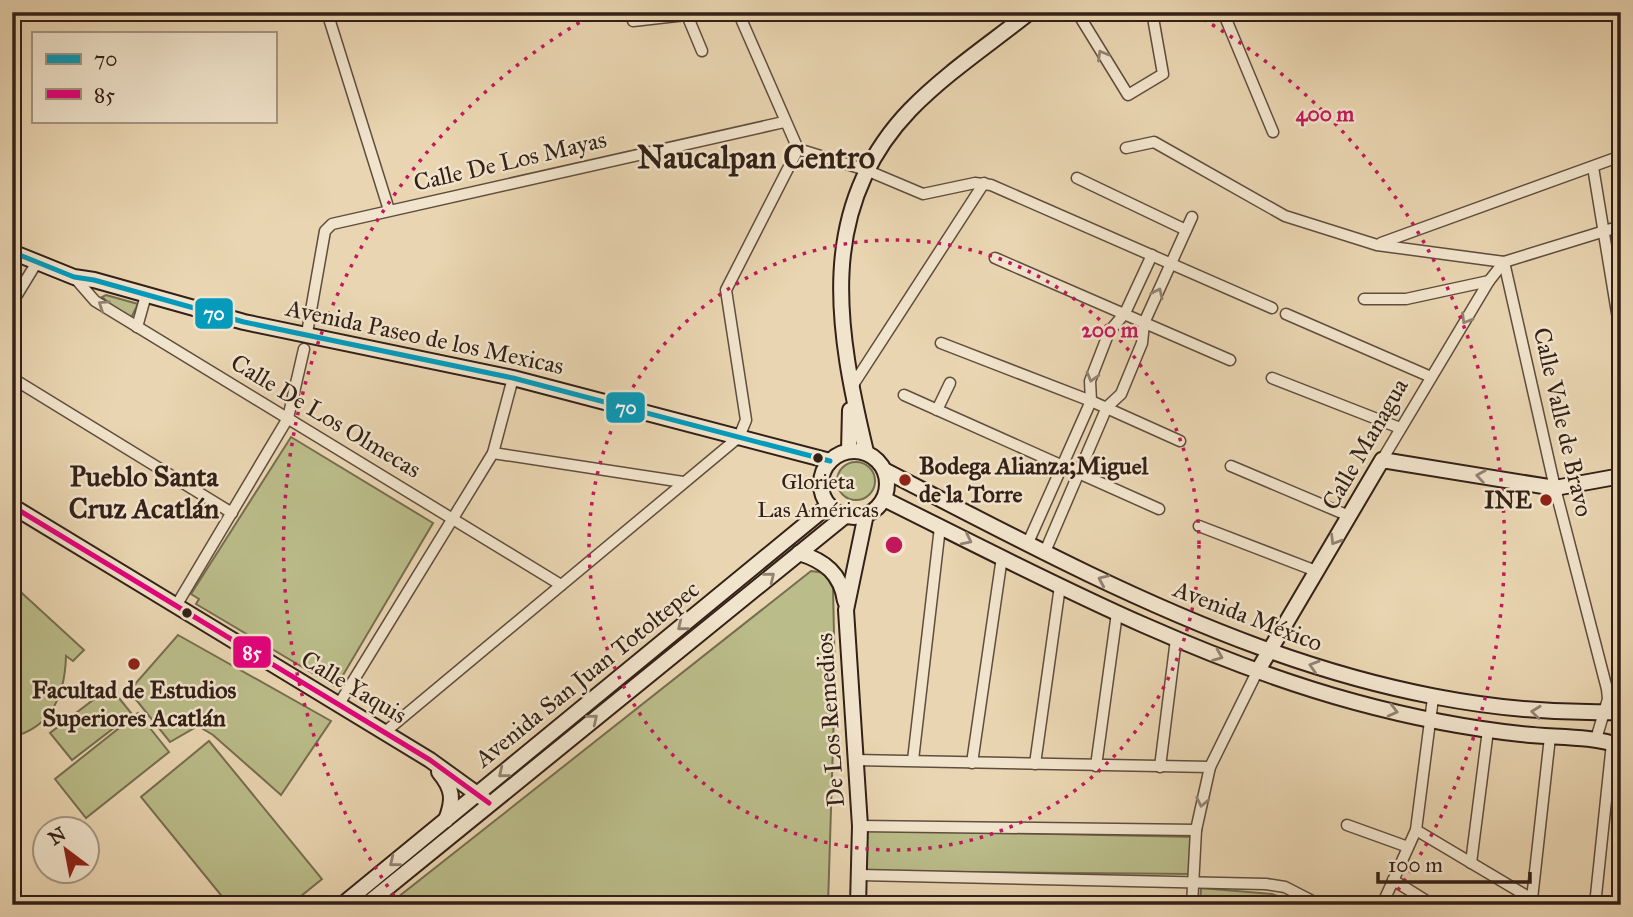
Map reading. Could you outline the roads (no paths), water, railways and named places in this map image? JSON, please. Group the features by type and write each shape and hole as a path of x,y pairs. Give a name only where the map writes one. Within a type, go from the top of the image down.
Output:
{"main road":[{"path":"866,452 851,388 840,310 840,273 845,234 866,170 909,111 1030,12"},
{"name":"Avenida Paseo de los Mexicas","path":"12,252 74,277 94,280 244,322 513,378 830,461"},
{"path":"849,451 851,388"},
{"path":"849,451 866,452 875,457 886,471 888,485 884,499 874,510 856,515 829,505 821,483 830,461 849,451"},
{"path":"1382,460 1555,488 1621,476"},
{"name":"Calle Managua","path":"1256,672 1382,460"},
{"name":"Avenida México","path":"886,471 1044,554 1267,652 1363,682 1433,698 1548,713 1621,712"},
{"name":"Avenida México","path":"884,499 1116,613 1256,672 1355,702 1431,720 1488,730 1596,739 1616,744"},
{"name":"Avenida San Juan Totoltepec","path":"366,905 483,799 829,505"},
{"name":"Calle Yaquis","path":"12,506 385,732 430,760 483,799"},
{"name":"Avenida San Juan Totoltepec","path":"342,905 446,820 483,799 799,553 856,515"},
{"name":"De Los Remedios","path":"856,515 860,533 846,610 860,826 858,905"},
{"path":"799,553 831,569 839,580 846,610"},
{"path":"1150,628 1158,605"},
{"path":"1604,712 1621,724"},
{"path":"430,760 452,790 452,803 446,820"}],"street":[{"path":"327,12 388,210"},
{"path":"633,21 712,12"},
{"path":"738,12 798,149 866,170 923,194 984,183 1272,308"},
{"path":"1077,12 1128,95 1163,74 1152,12"},
{"path":"1223,12 1273,132"},
{"path":"687,15 702,51"},
{"name":"Calle De Los Mayas","path":"307,333 327,226 784,122"},
{"path":"1126,148 1154,142 1285,216 1354,240 1377,244 1504,262 1621,226"},
{"path":"385,732 739,437 746,420 726,289 798,149"},
{"path":"1377,244 1621,156"},
{"path":"1593,167 1621,337"},
{"path":"1077,178 1186,230"},
{"path":"851,388 984,183"},
{"path":"1044,554 1107,407 1121,394 1142,343 1144,323 1192,216"},
{"path":"1027,545 1090,401 1089,388 1109,332 1125,313 1152,255"},
{"path":"995,258 1230,360"},
{"path":"12,303 37,262"},
{"name":"Calle Managua","path":"1382,460 1489,281 1504,262"},
{"name":"Calle Valle de Bravo","path":"1504,262 1555,488 1607,689 1596,739"},
{"name":"Calle De Los Olmecas","path":"74,277 96,301 137,327 561,584"},
{"path":"1364,299 1406,299 1489,281"},
{"path":"137,327 146,295"},
{"path":"1286,314 1431,377"},
{"path":"941,343 1107,407 1180,442"},
{"path":"176,606 288,418 304,349"},
{"path":"12,378 232,513"},
{"path":"339,704 493,453 513,378"},
{"path":"1272,378 1400,428"},
{"path":"937,410 950,383"},
{"path":"904,395 1080,471 1159,509"},
{"path":"493,453 683,482"},
{"path":"1231,466 1349,516"},
{"path":"1199,526 1316,571"},
{"path":"912,760 940,527"},
{"path":"972,762 1002,557"},
{"path":"1035,764 1060,586"},
{"path":"1096,766 1116,613"},
{"path":"1160,767 1176,639"},
{"path":"1192,905 1196,830 1210,766 1256,672"},
{"path":"1382,905 1416,830 1433,698"},
{"path":"1471,863 1488,730"},
{"path":"1532,899 1550,737"},
{"path":"1595,905 1616,744"},
{"path":"855,760 1210,766"},
{"path":"1348,825 1408,847"},
{"path":"860,826 1196,830"},
{"path":"1416,830 1542,905"},
{"path":"860,875 1194,882 1285,887 1321,905"},
{"path":"1393,880 1433,905"}],"place":[{"name":"Glorieta Las Américas","path":"818,458"},
{"name":"Bodega Alianza;Miguel de la Torre","path":"905,480"},
{"name":"INE","path":"1546,500"},
{"name":"Facultad de Estudios Superiores Acatlán","path":"134,664"}],"district":[{"name":"Naucalpan Centro","path":"756,157"},
{"name":"Pueblo Santa Cruz Acatlán","path":"144,492"}]}
